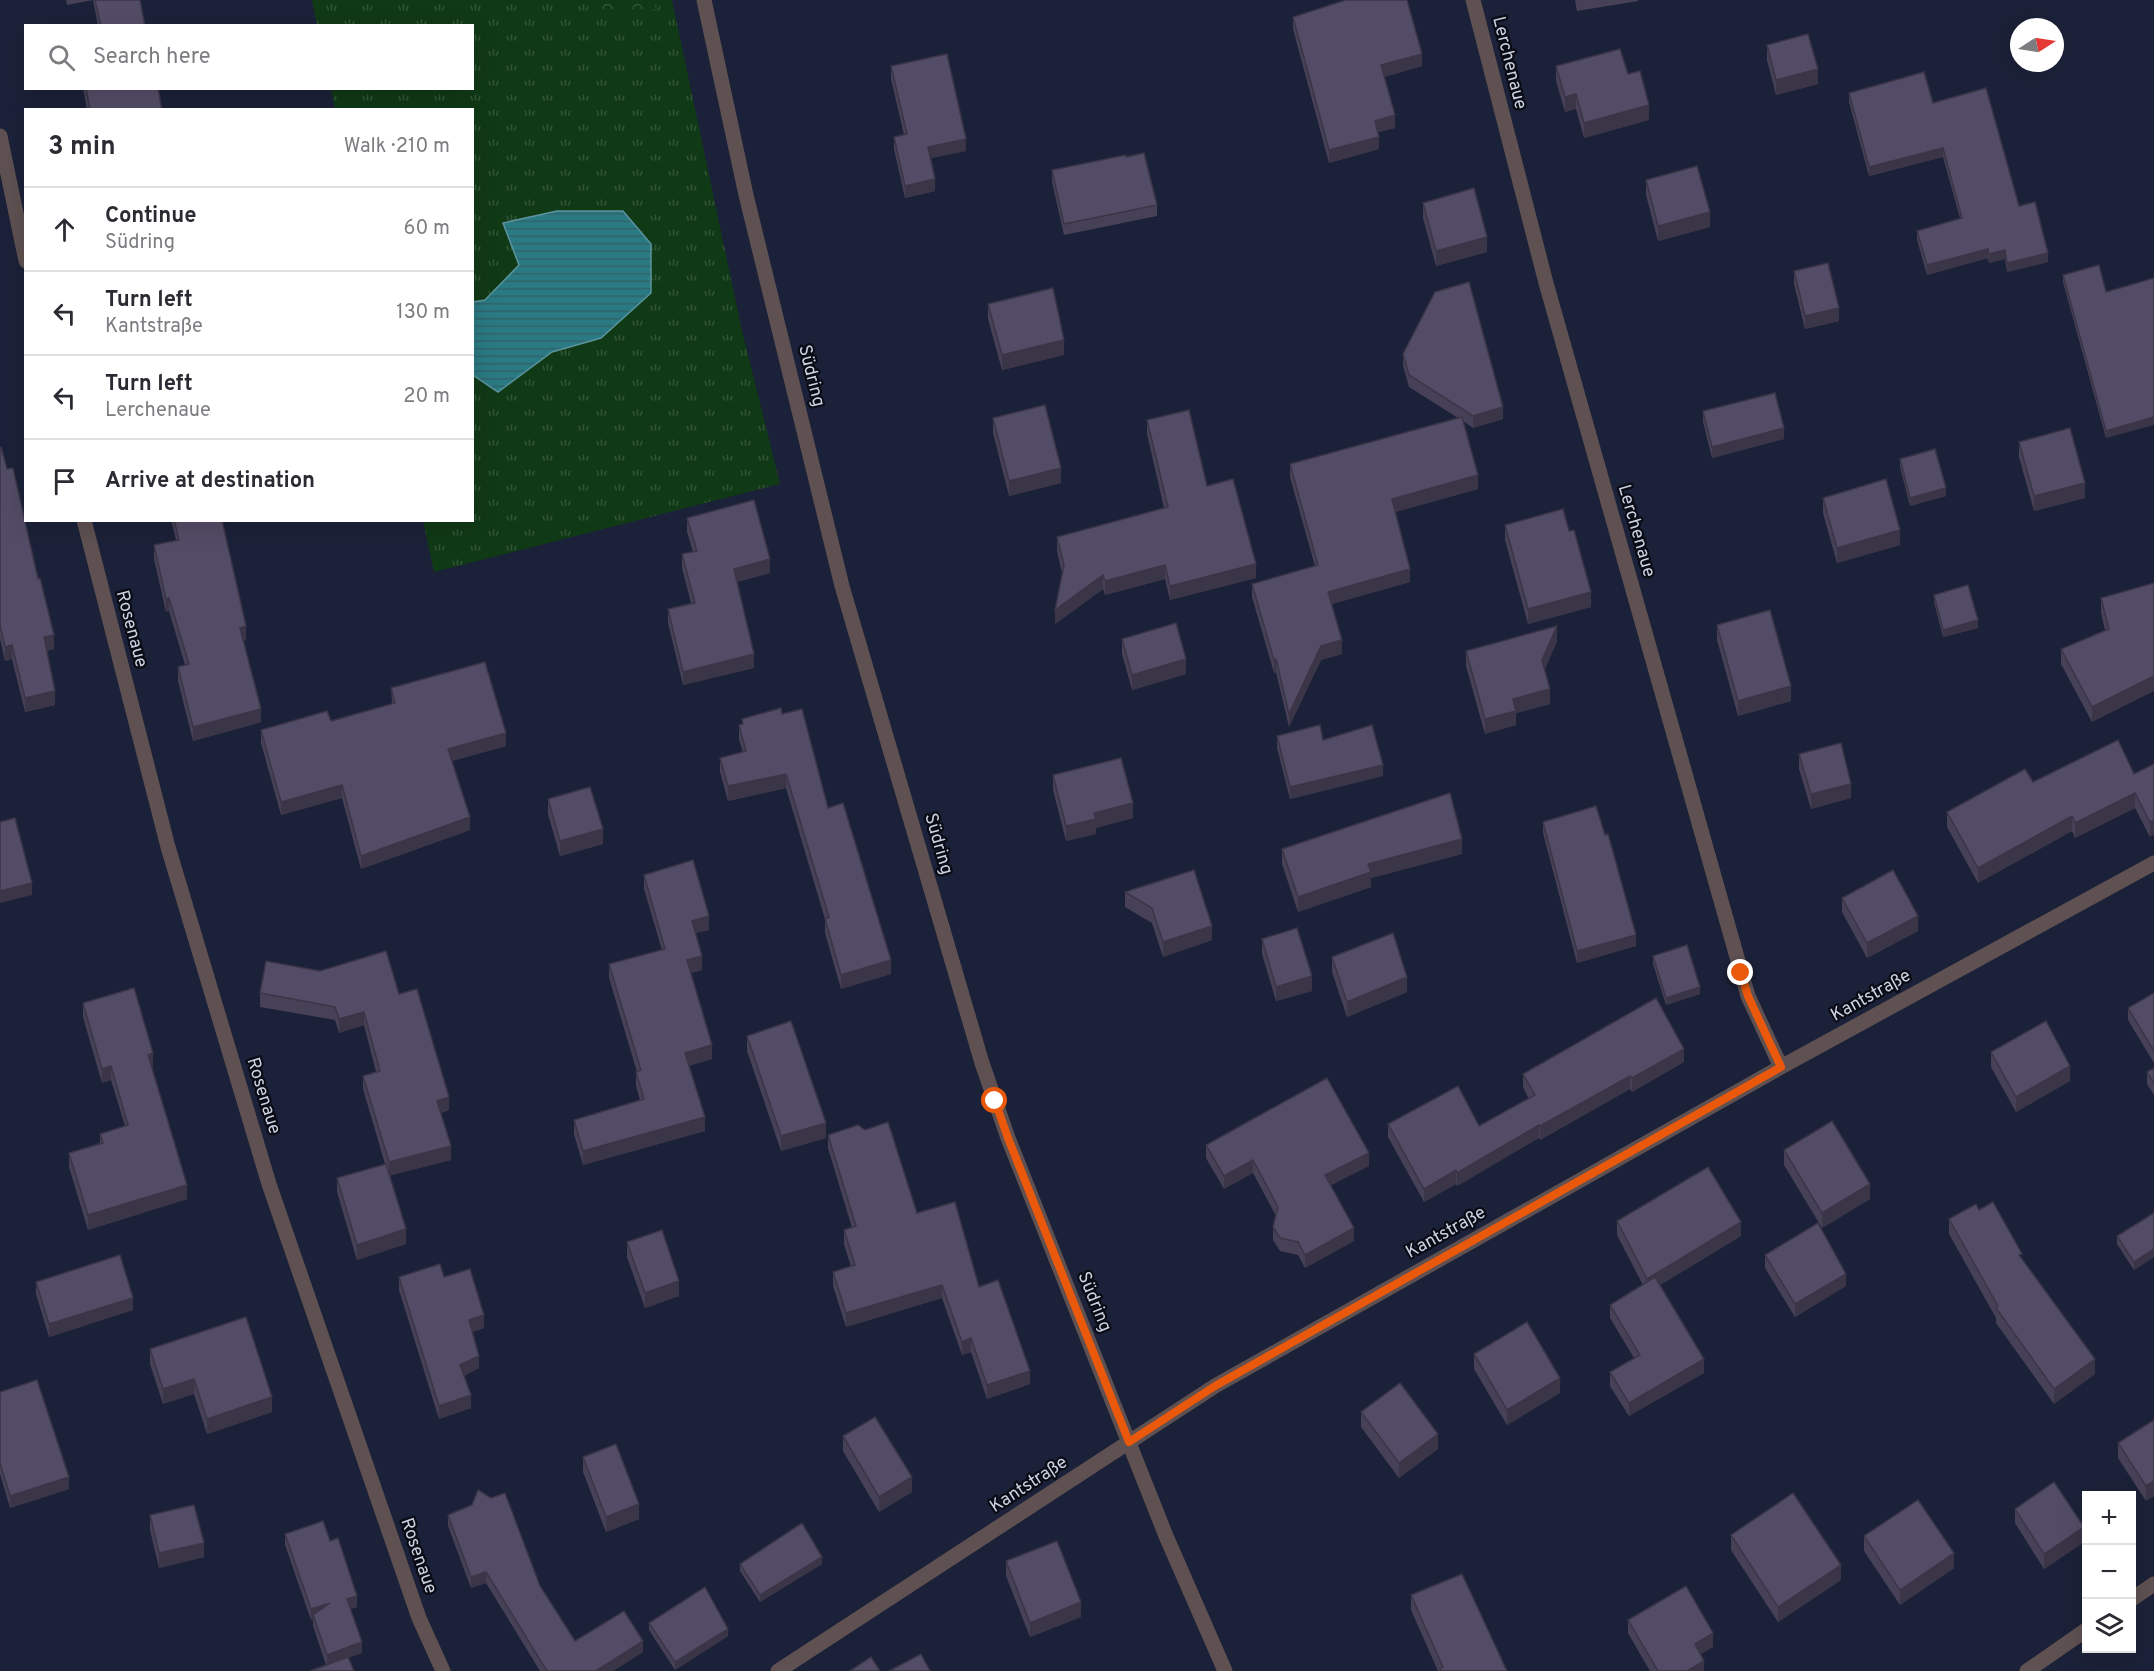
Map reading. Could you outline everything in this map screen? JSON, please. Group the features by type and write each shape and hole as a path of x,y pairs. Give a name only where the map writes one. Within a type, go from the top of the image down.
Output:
{"street":[{"name":"Südring","path":"704,0 746,195 842,586 982,1063 1008,1138 1166,1536 1225,1671"},
{"name":"Lerchenaue","path":"1473,0 1546,283 1748,996 1781,1067"},
{"path":"0,136 24,251"},
{"name":"Rosenaue","path":"85,522 168,847 269,1184 419,1618 443,1671"},
{"name":"Kantstraße","path":"778,1671 1215,1386 1781,1067 2154,863"},
{"path":"2136,1596 2154,1584"},
{"path":"2026,1671 2082,1633"}],"green space":[{"path":"312,0 672,0 742,331 780,484 434,572 423,522 474,522 474,376 498,392 552,352 601,338 503,223 520,265 485,300 474,302 474,108 335,108 331,90 474,90 474,24 317,24"},
{"path":"600,0 654,0 656,9 604,21"}],"shaded area":[{"path":"557,211 623,211 651,244 651,293 601,338 552,352 498,392 474,376 474,302 485,300 519,265 503,223"}],"building":[{"path":"95,0 140,0 145,24 101,24"},
{"path":"1346,0 1407,0 1422,54 1381,65 1395,115 1375,121 1379,137 1329,150 1293,17"},
{"path":"1808,34 1818,69 1776,80 1767,45"},
{"path":"1620,49 1628,74 1640,71 1649,105 1584,123 1576,94 1565,97 1556,66"},
{"path":"947,54 966,139 928,147 935,179 905,186 894,137 907,134 891,66"},
{"path":"1924,72 1933,103 1986,88 2019,206 2035,202 2048,253 2007,263 2005,250 1989,254 1988,249 1927,265 1917,231 1962,218 1943,148 1869,167 1849,93"},
{"path":"86,90 158,90 162,108 90,108"},
{"path":"1144,153 1157,205 1064,224 1052,170"},
{"path":"1697,166 1710,212 1658,226 1646,180"},
{"path":"1474,188 1487,237 1436,251 1423,203"},
{"path":"1828,263 1839,308 1805,316 1794,271"},
{"path":"2099,265 2106,292 2154,278 2154,417 2106,431 2063,275"},
{"path":"1469,282 1503,407 1473,416 1409,375 1403,354 1435,292"},
{"path":"1053,288 1064,340 1002,355 988,304"},
{"path":"1775,393 1784,428 1712,447 1703,411"},
{"path":"1045,405 1061,468 1009,481 993,418"},
{"path":"1189,410 1207,486 1233,479 1256,564 1170,586 1165,565 1105,581 1103,575 1055,610 1064,565 1057,537 1168,507 1147,420"},
{"path":"1462,417 1478,475 1392,499 1410,569 1328,592 1342,640 1321,646 1289,714 1276,659 1274,660 1252,584 1318,565 1290,464"},
{"path":"2070,428 2085,483 2034,496 2019,442"},
{"path":"1,447 7,469 13,468 24,522 54,635 44,637 55,691 25,698 12,645 5,647 0,625"},
{"path":"1935,449 1946,488 1910,498 1900,459"},
{"path":"1886,479 1900,530 1837,548 1823,498"},
{"path":"754,500 770,559 734,569 754,654 683,672 668,609 695,603 682,554 697,551 687,518"},
{"path":"1563,509 1569,531 1574,530 1591,592 1528,609 1505,525"},
{"path":"174,522 222,522 246,626 240,628 261,709 193,727 178,667 189,664 169,598 166,599 154,545 179,540"},
{"path":"2154,583 2154,676 2092,707 2061,649 2109,629 2101,598"},
{"path":"1968,585 1978,620 1943,630 1934,595"},
{"path":"1770,610 1791,686 1738,701 1717,625"},
{"path":"1176,623 1186,659 1132,675 1122,639"},
{"path":"1557,626 1542,660 1550,689 1513,699 1516,711 1485,719 1466,651"},
{"path":"485,662 506,733 448,749 470,817 361,856 342,785 281,802 261,730 327,711 331,721 395,703 391,688"},
{"path":"781,708 782,714 802,709 828,808 843,803 891,960 841,975 825,919 829,917 786,774 728,786 720,758 746,751 739,725 743,724 742,719"},
{"path":"1320,725 1323,740 1372,725 1383,765 1290,787 1277,736"},
{"path":"2118,740 2134,774 2154,764 2154,820 2150,822 2135,793 2075,823 2072,816 1978,868 1947,812 2025,769 2033,782"},
{"path":"1841,743 1851,784 1811,794 1799,754"},
{"path":"1121,758 1133,803 1094,813 1096,819 1066,826 1053,775"},
{"path":"590,787 603,829 560,841 548,799"},
{"path":"1450,793 1462,839 1368,864 1371,872 1298,897 1282,849"},
{"path":"1596,806 1605,835 1608,834 1636,935 1577,951 1543,822"},
{"path":"15,818 32,883 0,891 0,822"},
{"path":"693,860 709,916 692,921 702,956 687,960 712,1045 685,1053 705,1117 583,1151 574,1120 644,1099 636,1072 641,1070 609,964 665,949 644,875"},
{"path":"1194,870 1212,926 1163,942 1152,908 1125,892"},
{"path":"1893,870 1918,916 1867,943 1842,898"},
{"path":"1297,928 1312,976 1276,987 1262,939"},
{"path":"1393,933 1407,977 1347,1002 1332,957"},
{"path":"1687,945 1700,987 1666,998 1653,956"},
{"path":"386,951 399,994 417,989 449,1097 437,1101 451,1146 389,1162 363,1076 380,1071 364,1012 339,1019 335,1007 260,993 266,961 320,971"},
{"path":"134,988 153,1053 148,1055 187,1185 88,1215 69,1153 103,1143 100,1134 128,1125 111,1066 102,1069 83,1003"},
{"path":"2154,993 2154,1051 2128,1008"},
{"path":"1656,998 1684,1049 1539,1125 1457,1173 1456,1170 1424,1189 1388,1124 1458,1086 1479,1126 1535,1095 1523,1074"},
{"path":"791,1021 826,1123 781,1136 747,1036"},
{"path":"2046,1021 2070,1066 2016,1097 1991,1052"},
{"path":"2154,1068 2154,1083 2147,1072"},
{"path":"1327,1078 1369,1153 1325,1175 1354,1228 1305,1255 1298,1242 1280,1238 1273,1227 1278,1207 1253,1160 1224,1176 1206,1145"},
{"path":"1832,1121 1870,1184 1822,1213 1784,1150"},
{"path":"888,1122 917,1213 955,1202 979,1287 998,1280 1030,1371 987,1385 971,1338 962,1342 942,1285 846,1313 833,1272 855,1265 844,1230 856,1226 828,1135 858,1125 865,1130"},
{"path":"386,1164 406,1229 357,1245 337,1178"},
{"path":"1708,1167 1741,1222 1647,1279 1617,1221"},
{"path":"1993,1202 2022,1254 2019,1255 2095,1359 2054,1389 1996,1308 1998,1306 1949,1219 1976,1204 1979,1210"},
{"path":"2154,1213 2154,1249 2134,1262 2117,1236"},
{"path":"1818,1223 1846,1274 1795,1304 1765,1255"},
{"path":"662,1230 679,1281 645,1293 627,1242"},
{"path":"120,1255 133,1298 49,1324 36,1282"},
{"path":"440,1264 444,1277 470,1269 484,1315 469,1320 479,1356 460,1365 471,1395 439,1406 399,1277"},
{"path":"1655,1277 1704,1359 1629,1403 1610,1372 1640,1355 1610,1305"},
{"path":"246,1317 272,1397 207,1419 194,1379 163,1389 150,1349"},
{"path":"1527,1322 1560,1378 1507,1410 1474,1354"},
{"path":"37,1380 69,1477 10,1496 0,1463 0,1392"},
{"path":"1400,1383 1438,1434 1399,1463 1361,1412"},
{"path":"875,1417 912,1477 879,1497 843,1436"},
{"path":"2154,1420 2154,1481 2146,1486 2118,1443"},
{"path":"616,1444 639,1504 606,1517 583,1457"},
{"path":"2054,1482 2082,1524 2082,1528 2044,1554 2015,1509"},
{"path":"478,1490 491,1498 505,1493 540,1586 575,1641 624,1611 643,1641 596,1671 547,1671 486,1572 471,1577 448,1515 472,1505"},
{"path":"1793,1493 1841,1565 1778,1607 1731,1535"},
{"path":"1918,1500 1954,1553 1900,1590 1864,1536"},
{"path":"194,1505 204,1543 159,1553 150,1515"},
{"path":"323,1521 330,1541 338,1538 357,1596 347,1599 362,1642 327,1655 313,1615 330,1603 311,1609 285,1534"},
{"path":"802,1523 822,1557 760,1595 740,1564"},
{"path":"1057,1541 1081,1602 1030,1623 1006,1561"},
{"path":"1462,1574 1507,1671 1441,1671 1440,1669 1443,1667 1411,1595"},
{"path":"1686,1586 1713,1633 1695,1644 1704,1661 1687,1671 1658,1671 1628,1620"},
{"path":"705,1587 728,1629 675,1662 649,1623"},
{"path":"921,1654 930,1671 889,1671"},
{"path":"348,1657 354,1671 310,1671"},
{"path":"871,1657 880,1671 850,1671"}],"route":[{"path":"995,1101 1129,1442 1215,1386 1781,1067 1748,996 1741,973"}]}
